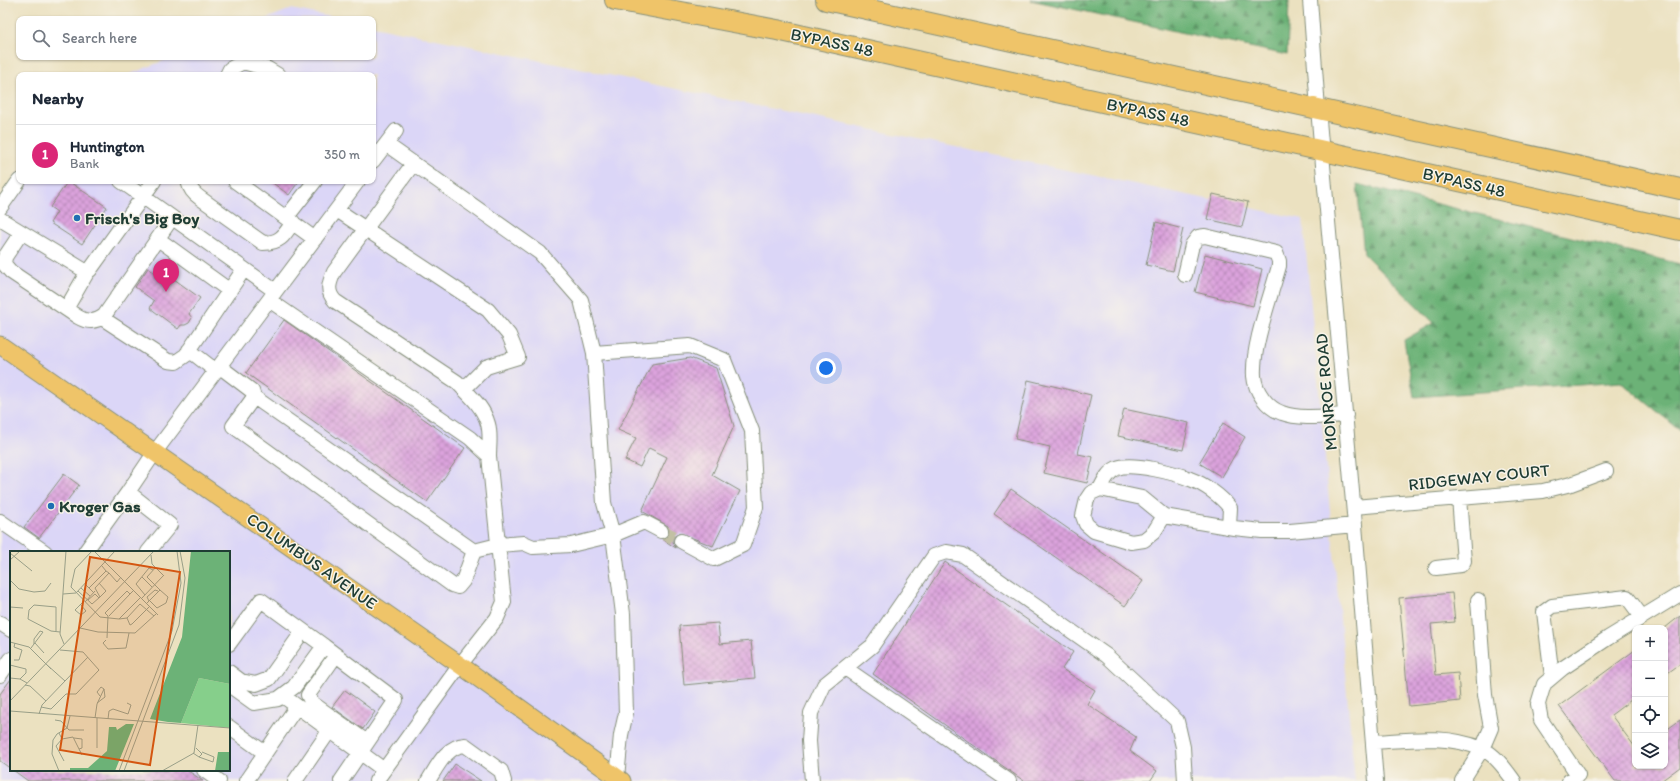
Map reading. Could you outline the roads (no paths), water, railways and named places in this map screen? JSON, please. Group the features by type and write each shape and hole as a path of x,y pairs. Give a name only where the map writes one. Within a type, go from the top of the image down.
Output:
{"highway":[{"name":"BYPASS 48","path":"615,0 776,30 1680,230"},
{"path":"826,0 1680,189"}],"main road":[{"name":"COLUMBUS AVENUE","path":"0,345 460,665 619,779"}],"street":[{"name":"MONROE ROAD","path":"1310,0 1318,109 1354,507 1376,781"},
{"path":"228,72 230,69 243,62 268,69 273,72"},
{"path":"376,157 396,131"},
{"path":"386,144 540,253 581,300 594,353 604,503 613,535 623,614 626,713 621,735 619,779"},
{"path":"336,655 308,695 312,703 364,748 379,778 460,665 497,618 504,602 489,456 488,425 482,408 457,382 335,301 330,294 329,284 334,272 413,164"},
{"path":"0,208 17,184"},
{"path":"125,184 244,269 272,296 470,438 489,456"},
{"path":"66,309 88,271 152,184"},
{"path":"189,184 196,196 263,243 271,243 284,236 290,220 313,184"},
{"path":"239,184 315,239"},
{"path":"86,551 155,452 356,184"},
{"path":"337,210 488,310 509,335 518,358 486,367 464,389"},
{"path":"21,233 5,257 4,264 11,272 86,322 97,321 102,318 172,218"},
{"path":"0,219 83,271 88,271"},
{"path":"1185,275 1192,245 1198,237 1205,236 1276,253 1279,266 1258,340 1254,375 1256,386 1266,402 1272,408 1281,413 1312,417 1346,415"},
{"path":"158,239 230,291"},
{"path":"102,318 168,361 176,362 189,350 244,269"},
{"path":"594,353 690,346 724,360 752,431 756,507 743,545 714,559 681,541"},
{"path":"189,350 252,391 254,396 474,551"},
{"path":"254,396 233,426 452,585 458,587 463,581 474,551"},
{"path":"1100,489 1105,478 1117,468 1146,468 1185,477 1191,479 1225,501 1230,508 1229,527"},
{"name":"RIDGEWAY COURT","path":"1354,507 1543,491 1571,484 1606,471"},
{"path":"1164,516 1154,532 1144,540 1131,542 1094,531 1086,524 1083,516 1087,499 1091,493 1100,489 1142,498 1164,516 1229,527 1262,531 1290,531 1355,525"},
{"path":"128,492 170,525 149,551"},
{"path":"1436,568 1460,565 1464,561 1459,498"},
{"path":"0,521 44,551"},
{"path":"474,551 498,544 524,543 533,547 571,545 613,535 644,522 661,531"},
{"path":"812,781 809,741 811,713 824,685 872,646 934,556 946,552 963,556 1107,656 1177,721 1183,747 1185,781"},
{"path":"1577,779 1541,720 1538,704 1544,684 1602,642 1680,594"},
{"path":"1552,677 1544,612 1552,606 1627,597 1642,617"},
{"path":"230,643 261,600 396,700 341,781"},
{"path":"1468,778 1491,728 1485,695 1478,600"},
{"path":"0,623 10,629"},
{"path":"230,673 241,681 256,684 269,679 303,631"},
{"path":"230,686 254,703 278,699 294,687 324,646"},
{"path":"0,675 10,660"},
{"path":"845,668 1009,781"},
{"path":"283,696 330,730 364,748"},
{"path":"246,781 297,706"},
{"path":"230,728 265,753"},
{"path":"295,781 330,730"},
{"path":"1373,742 1432,738 1451,740 1482,749 1495,758 1514,781"},
{"path":"428,781 446,755 453,748 465,745 501,771 504,781"},
{"path":"205,771 219,781"}],"tunnel":[{"path":"661,531 681,541"}],"place":[{"name":"Frisch's Big Boy","path":"77,218"},
{"name":"Huntington","path":"166,292"},
{"name":"Kroger Gas","path":"51,506"}]}
